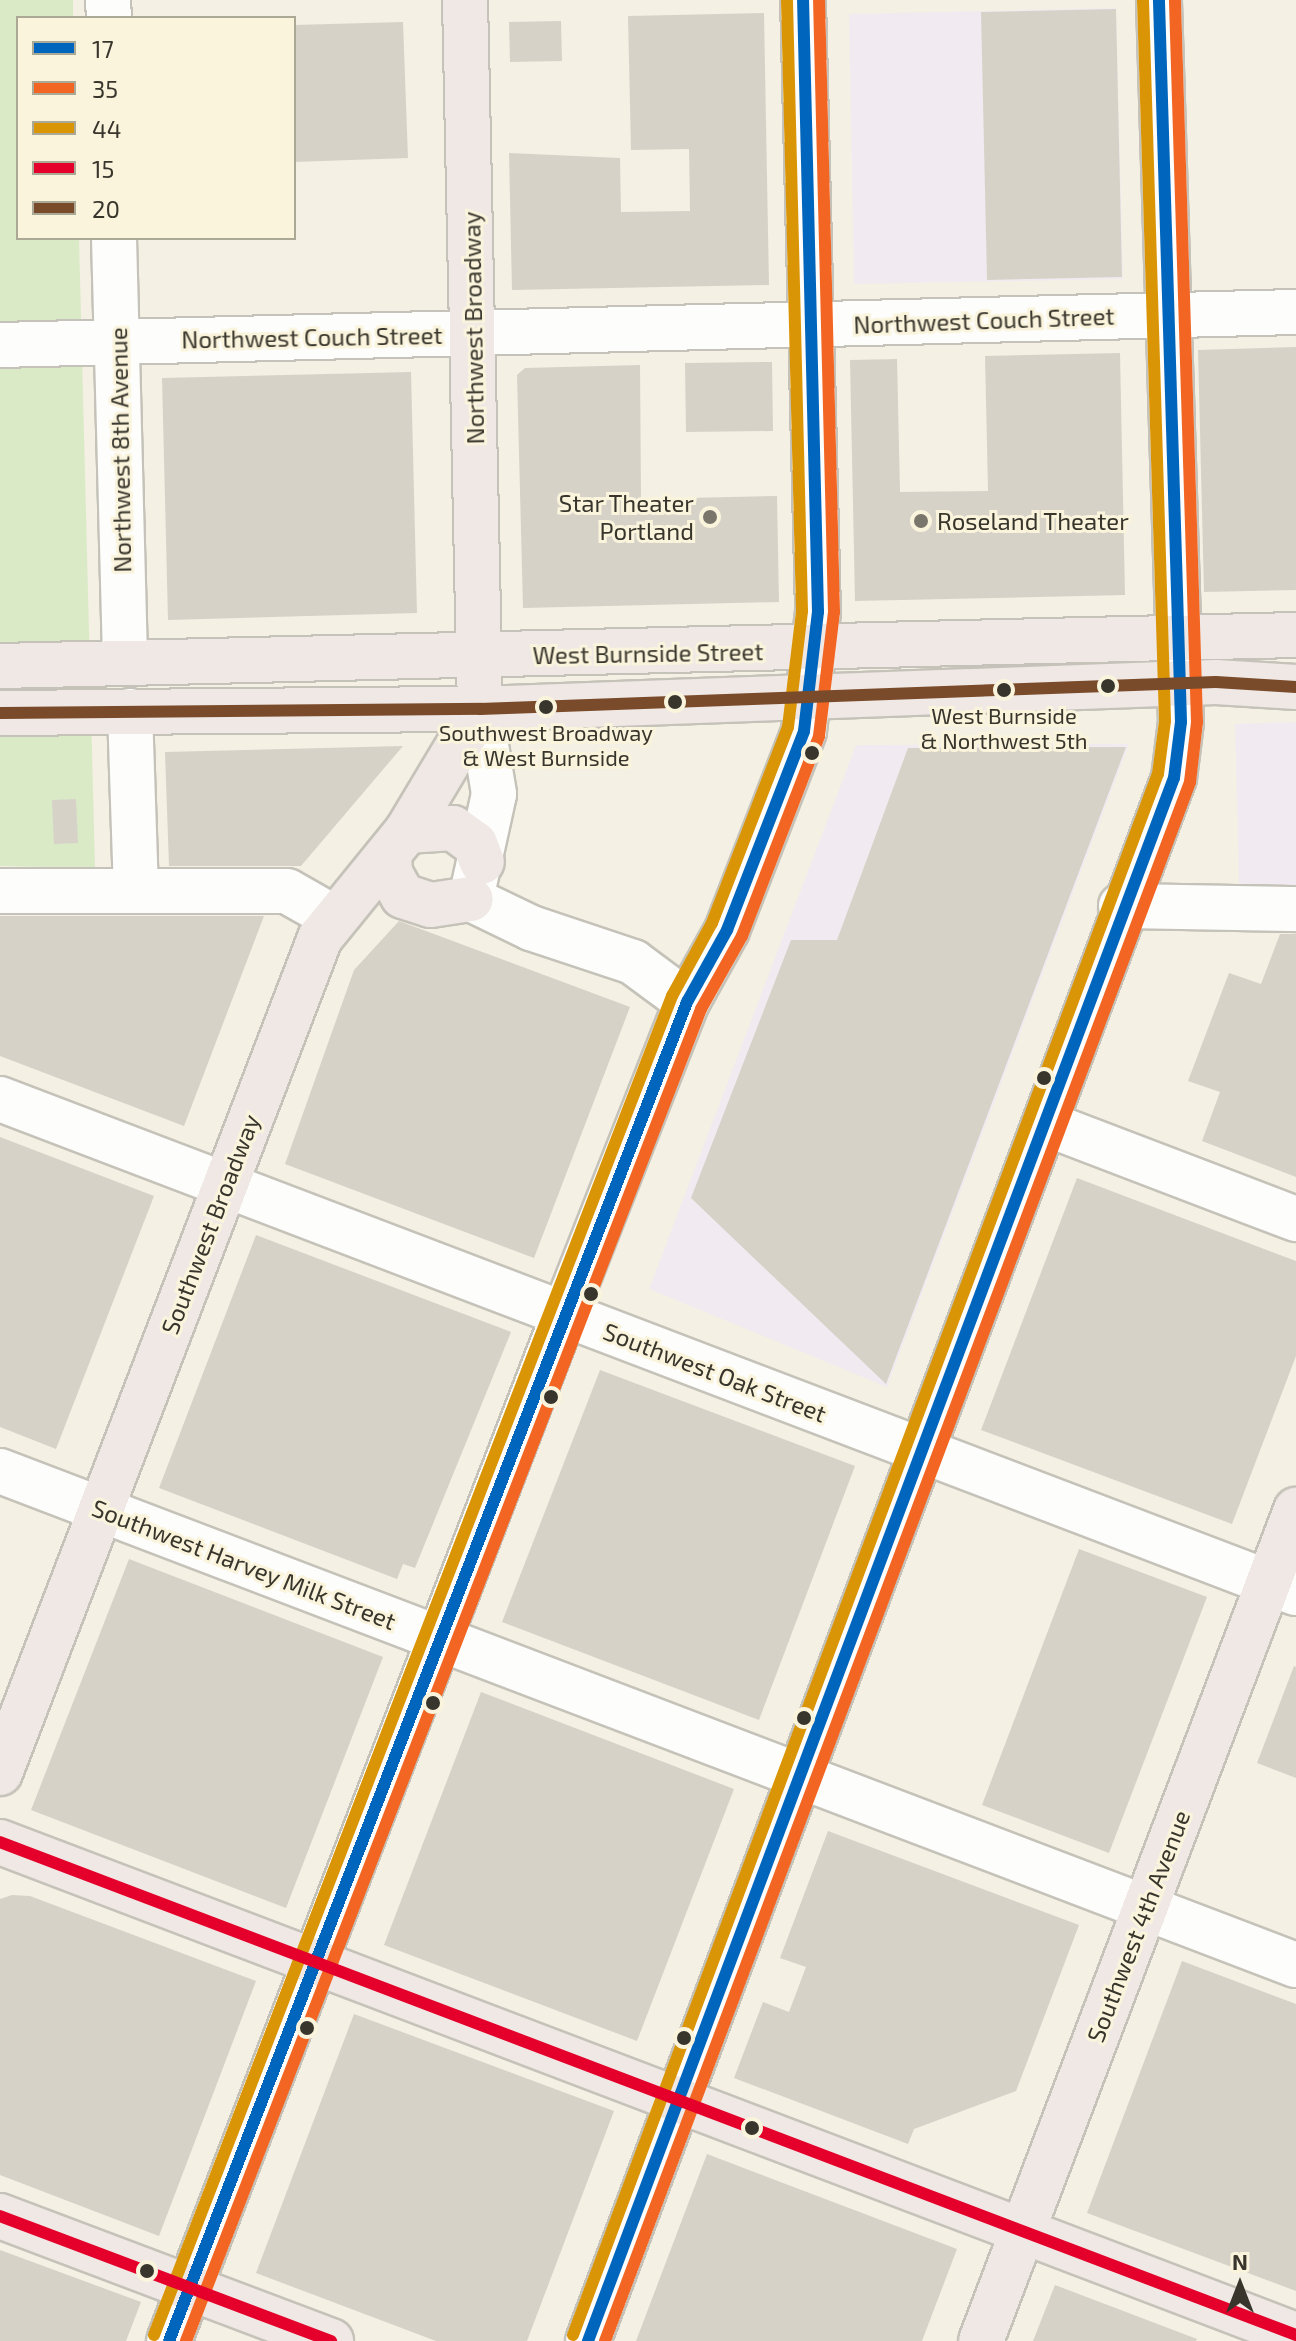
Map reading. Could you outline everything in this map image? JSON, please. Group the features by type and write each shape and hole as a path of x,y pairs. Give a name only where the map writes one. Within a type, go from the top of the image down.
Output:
{"main road":[{"name":"Northwest Broadway","path":"465,0 479,656"},
{"name":"West Burnside Street","path":"0,666 817,649 1296,635"},
{"path":"479,656 480,709"},
{"name":"West Burnside Street","path":"0,713 480,709 1179,684 1296,687"},
{"name":"Southwest Broadway","path":"0,1773 225,1185 333,917 398,843 480,709"},
{"path":"453,828 475,844 476,880 431,905 403,896 398,843 453,828"},
{"name":"Southwest 4th Avenue","path":"981,2341 1145,1908 1282,1587 1296,1510"},
{"path":"0,1842 1296,2335"},
{"path":"0,2216 331,2341"}],"street":[{"path":"169,2341 438,1638 687,1002 709,972 796,758 817,649 803,0"},
{"path":"588,2341 804,1777 1047,1124 1121,906 1174,778 1181,740 1165,315 1159,0"},
{"name":"Northwest 8th Avenue","path":"114,240 125,662"},
{"name":"Northwest Couch Street","path":"0,345 1296,312"},
{"path":"480,709 494,794 476,880 560,939 633,962 687,1002"},
{"path":"130,711 136,888"},
{"path":"0,891 136,888 287,891 333,917"},
{"path":"1121,906 1296,909"},
{"name":"Southwest Oak Street","path":"0,1099 1282,1587"},
{"path":"1047,1124 1296,1219"},
{"name":"Southwest Harvey Milk Street","path":"0,1471 1296,1965"}],"shaded area":[{"path":"1116,8 1123,279 854,284 849,14"},
{"path":"1296,722 1296,889 1239,888 1235,724"},
{"path":"1129,744 887,1387 649,1289 856,745"}],"green space":[{"path":"0,0 73,0 73,16 16,16 16,240 79,240 95,868 0,866"}],"building":[{"path":"1116,9 1122,277 987,280 981,12"},
{"path":"764,13 769,285 512,290 509,153 620,158 621,212 690,211 689,149 631,150 628,16"},
{"path":"561,21 562,61 510,62 509,22"},
{"path":"403,22 408,158 296,162 296,25"},
{"path":"1296,347 1296,590 1204,592 1198,350"},
{"path":"1120,353 1125,595 855,601 850,360 897,359 900,492 988,491 985,356"},
{"path":"772,362 773,431 686,432 685,363"},
{"path":"640,365 641,499 777,496 779,602 523,608 517,375 525,368"},
{"path":"411,372 417,613 168,620 162,378"},
{"path":"403,746 301,866 169,866 165,752"},
{"path":"1126,747 886,1384 691,1198 791,940 837,940 908,748"},
{"path":"76,799 78,843 54,844 52,800"},
{"path":"0,916 264,916 184,1126 0,1056"},
{"path":"399,921 630,1007 534,1258 285,1164 354,970"},
{"path":"1280,934 1296,934 1296,1177 1202,1141 1220,1092 1188,1081 1229,973 1261,984"},
{"path":"0,1137 154,1196 56,1449 0,1427"},
{"path":"1077,1178 1296,1261 1296,1356 1232,1524 981,1430"},
{"path":"256,1235 511,1332 415,1568 403,1564 397,1579 159,1488"},
{"path":"600,1370 855,1466 759,1720 502,1622"},
{"path":"1079,1549 1207,1597 1109,1853 982,1805"},
{"path":"129,1559 383,1657 286,1908 31,1810"},
{"path":"1296,1667 1296,1778 1257,1763"},
{"path":"481,1692 734,1789 637,2041 384,1945"},
{"path":"828,1831 1079,1925 1016,2091 914,2129 908,2144 734,2078 763,2002 789,2012 806,1967 780,1958"},
{"path":"12,1895 30,1896 256,1981 159,2236 0,2175 0,1899"},
{"path":"1182,1961 1296,2004 1296,2291 1087,2213"},
{"path":"354,2014 614,2111 527,2341 436,2341 256,2273"},
{"path":"707,2154 957,2249 922,2341 636,2341"},
{"path":"0,2250 141,2302 126,2341 0,2341"},
{"path":"1055,2285 1197,2339 1033,2341"}],"transit line":[{"name":"44","path":"154,2335 672,996 712,923 788,727 802,611 787,0"},
{"name":"17","path":"169,2341 687,1002 727,930 804,731 818,612 803,0"},
{"name":"35","path":"186,2341 701,1009 742,936 819,736 834,612 819,0"},
{"name":"44","path":"573,2335 1158,774 1165,721 1143,0"},
{"name":"17","path":"588,2341 1174,778 1181,722 1159,0"},
{"name":"35","path":"605,2341 1190,782 1197,722 1175,0"},
{"name":"20","path":"0,713 480,709 1216,682 1296,687"},
{"name":"15","path":"0,1842 1296,2335"},
{"name":"15","path":"0,2216 331,2341"}],"place":[{"name":"Star Theater Portland","path":"710,517"},
{"name":"Roseland Theater","path":"921,521"},
{"name":"West Burnside & Northwest 5th","path":"1004,690"},
{"name":"Southwest Broadway & West Burnside","path":"546,707"}]}
